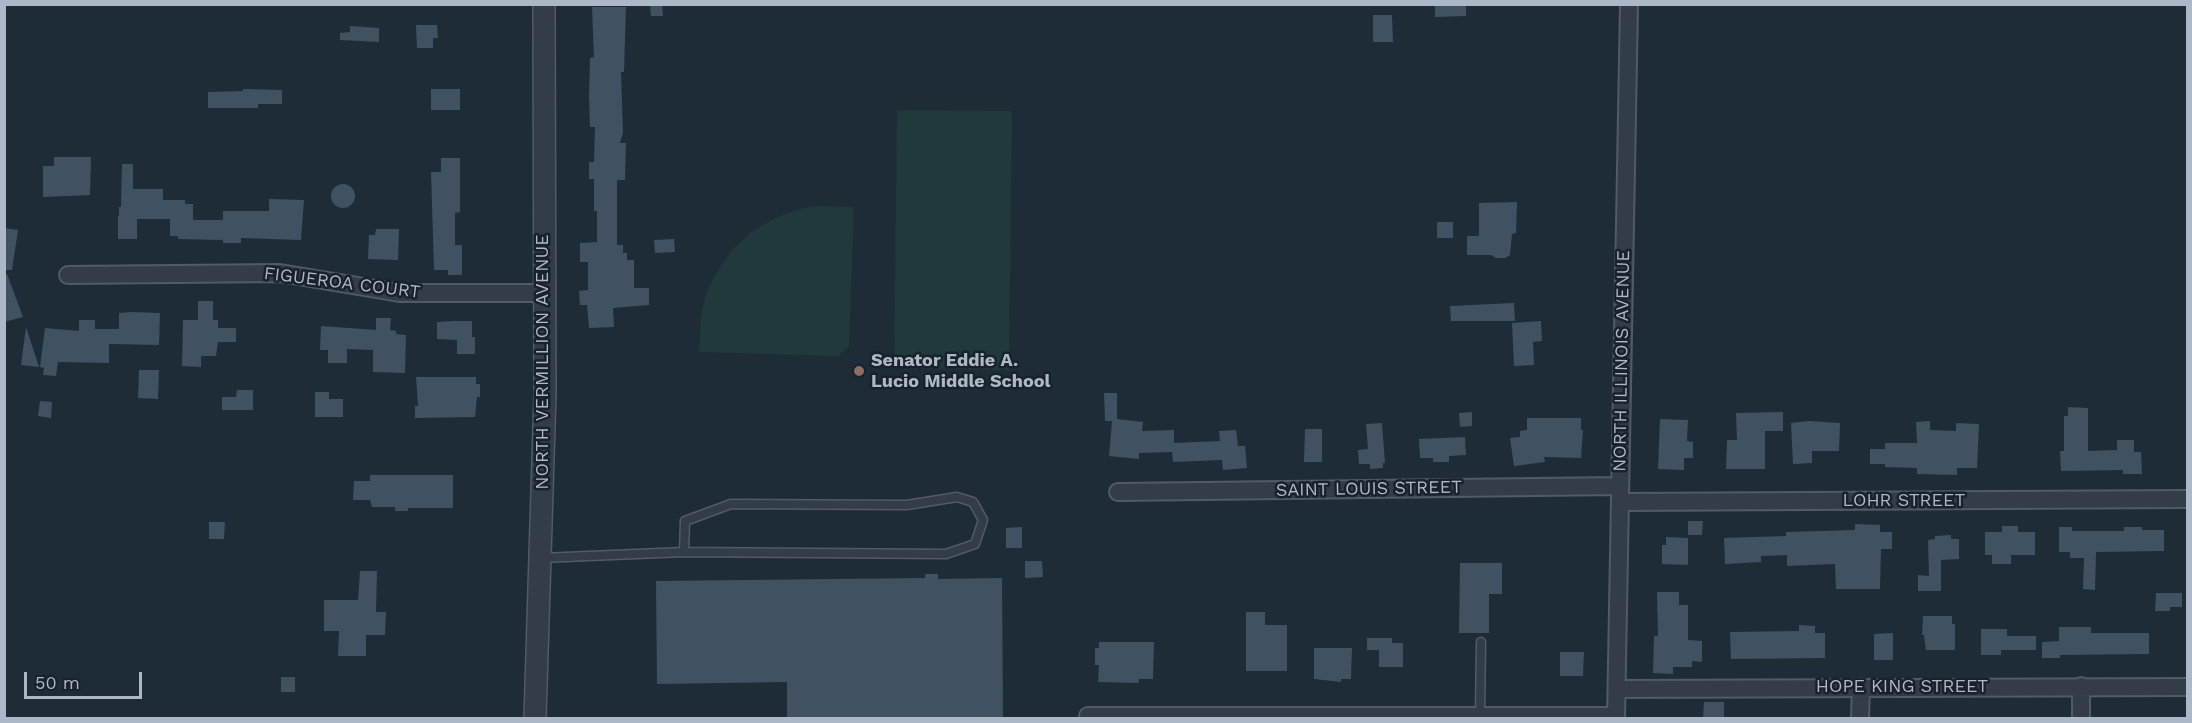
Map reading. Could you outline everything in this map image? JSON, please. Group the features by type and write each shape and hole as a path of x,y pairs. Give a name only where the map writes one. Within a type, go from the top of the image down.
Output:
{"street":[{"name":"NORTH VERMILLION AVENUE","path":"535,718 545,394 544,4"},
{"name":"NORTH ILLINOIS AVENUE","path":"1616,717 1629,4"},
{"name":"FIGUEROA COURT","path":"68,275 280,273 400,293 544,293"},
{"name":"SAINT LOUIS STREET","path":"1118,492 1620,494"},
{"name":"LOHR STREET","path":"1620,494 2187,499"},
{"path":"2081,686 2081,718"},
{"path":"1860,718 1861,687"},
{"name":"HOPE KING STREET","path":"1617,689 2187,687"},
{"path":"1088,716 1616,717"}],"lane":[{"path":"540,558 684,552 946,554 975,544 983,520 973,502 957,497 907,505 731,504 685,521 684,552"},
{"path":"1480,716 1481,642"}],"green space":[{"path":"897,110 1012,111 1009,370 894,368"},
{"path":"816,206 854,207 849,346 838,356 699,352 701,314 707,291 732,250 750,233 771,220 796,210"}],"building":[{"path":"662,4 663,16 651,16 650,5"},
{"path":"1435,4 1466,4 1466,16 1435,17"},
{"path":"592,7 626,7 624,72 621,72 623,133 620,143 626,143 625,180 617,180 617,245 623,245 623,253 627,253 627,260 634,260 634,288 649,288 649,305 613,308 614,327 589,328 587,305 580,305 579,291 588,290 588,262 580,262 580,243 597,242 594,179 589,179 589,162 594,162 595,127 590,127 589,95 590,58 594,57"},
{"path":"1373,15 1392,15 1393,42 1373,42"},
{"path":"416,25 437,25 438,38 433,38 433,48 417,48"},
{"path":"350,26 379,28 379,42 340,40 340,33 350,32"},
{"path":"243,89 282,90 282,104 258,104 258,108 208,108 208,92 243,91"},
{"path":"431,89 460,89 460,110 431,110"},
{"path":"54,157 91,157 90,195 43,197 43,166 54,166"},
{"path":"441,158 460,158 460,212 455,213 455,245 462,245 462,275 448,275 448,270 434,270 431,172 441,172"},
{"path":"122,164 133,164 133,189 163,189 163,200 185,200 185,204 193,204 193,220 223,220 223,211 269,211 269,199 304,200 301,240 241,238 241,243 223,243 223,240 178,239 178,236 170,236 170,219 137,219 137,239 118,239"},
{"path":"343,184 352,187 355,196 352,205 343,208 334,205 331,196 334,187"},
{"path":"1517,202 1516,233 1512,234 1510,255 1505,258 1496,258 1491,255 1467,255 1467,236 1479,236 1479,203"},
{"path":"1437,222 1453,222 1453,238 1437,238"},
{"path":"4,228 18,230 12,270 4,270"},
{"path":"376,229 399,229 398,260 368,259 369,235 375,235"},
{"path":"674,239 675,252 655,253 654,240"},
{"path":"4,274 7,274 23,317 4,322"},
{"path":"198,301 213,301 213,320 218,320 218,328 236,328 236,342 218,342 216,356 201,356 201,367 182,366 183,320 198,320"},
{"path":"1514,303 1515,321 1451,321 1450,306"},
{"path":"119,313 160,313 159,345 109,344 109,363 58,362 56,376 43,375 44,368 40,367 45,328 79,331 79,320 95,320 95,329 119,329"},
{"path":"376,318 391,318 390,330 396,331 396,334 406,335 405,373 373,372 373,350 347,349 347,363 328,363 328,350 320,350 321,326 376,330"},
{"path":"472,321 475,354 457,354 457,340 437,339 437,322"},
{"path":"1541,321 1542,341 1533,342 1534,365 1514,366 1512,323"},
{"path":"26,327 39,367 21,365"},
{"path":"139,370 159,370 158,399 138,398"},
{"path":"416,377 476,377 476,384 480,384 480,397 477,397 475,417 415,418 415,406 418,406"},
{"path":"237,390 253,390 253,410 222,410 222,397 236,397"},
{"path":"315,392 329,392 329,399 343,399 343,417 315,417"},
{"path":"1104,393 1117,393 1117,419 1143,422 1142,431 1174,430 1174,443 1220,441 1219,431 1236,430 1238,446 1245,446 1247,468 1223,470 1222,460 1173,462 1172,452 1139,453 1139,459 1109,456 1112,421 1105,421"},
{"path":"40,401 52,402 51,418 38,416"},
{"path":"2068,407 2088,408 2088,451 2117,450 2117,440 2134,440 2134,452 2141,452 2142,474 2123,474 2123,470 2061,471 2060,451 2064,451 2064,416 2068,416"},
{"path":"1472,412 1472,426 1460,427 1459,413"},
{"path":"1783,412 1783,431 1765,431 1765,469 1726,469 1727,440 1737,440 1736,413"},
{"path":"1527,418 1581,418 1581,430 1583,430 1581,458 1544,457 1545,462 1514,466 1510,438 1520,437 1520,431 1527,430"},
{"path":"1660,419 1688,420 1687,441 1693,442 1693,458 1684,458 1684,470 1658,469"},
{"path":"1809,421 1840,423 1839,451 1812,451 1812,463 1793,464 1791,423"},
{"path":"1930,421 1930,430 1956,431 1956,423 1979,424 1977,468 1957,468 1957,475 1917,474 1917,468 1870,464 1870,449 1885,449 1885,443 1917,443 1916,422"},
{"path":"1382,423 1385,463 1383,463 1383,468 1370,469 1370,464 1359,464 1358,450 1368,449 1366,424"},
{"path":"1305,429 1322,429 1322,462 1304,462"},
{"path":"1465,437 1466,455 1449,456 1449,462 1433,462 1433,458 1420,458 1419,439"},
{"path":"370,475 453,475 453,508 408,508 408,511 395,511 395,507 372,507 370,500 353,500 354,481 370,481"},
{"path":"1688,521 1703,521 1702,535 1688,535"},
{"path":"209,522 225,522 224,539 209,539"},
{"path":"1855,524 1880,525 1880,532 1892,532 1892,549 1881,549 1880,589 1836,589 1835,564 1787,566 1787,555 1761,556 1761,562 1725,564 1724,538 1786,536 1786,532 1855,530"},
{"path":"2002,526 2018,526 2018,532 2035,532 2035,555 2011,555 2011,564 1992,564 1992,555 1985,555 1985,532 2002,532"},
{"path":"1022,527 1022,548 1006,548 1006,528"},
{"path":"2059,527 2072,527 2072,531 2124,531 2124,527 2164,530 2164,551 2096,552 2095,590 2083,589 2084,558 2070,558 2070,552 2059,552"},
{"path":"1951,535 1951,539 1959,539 1959,559 1941,560 1941,591 1918,591 1918,575 1929,576 1928,540 1935,539 1935,536"},
{"path":"1666,537 1688,538 1688,565 1662,564 1662,545 1666,545"},
{"path":"1025,561 1042,561 1043,577 1025,578"},
{"path":"1460,563 1502,563 1502,594 1489,594 1489,633 1459,633"},
{"path":"360,571 377,571 376,612 386,612 385,635 366,635 366,656 338,656 339,631 324,631 324,600 358,600"},
{"path":"925,574 938,574 938,579 1002,578 1003,717 787,718 787,682 657,684 656,581 925,578"},
{"path":"1657,592 1679,592 1679,605 1688,605 1688,640 1702,641 1702,662 1692,661 1692,667 1673,667 1673,674 1653,673 1654,636 1658,636"},
{"path":"2156,593 2182,593 2182,607 2170,607 2170,611 2155,611"},
{"path":"1246,612 1265,612 1265,625 1287,625 1287,671 1246,671"},
{"path":"1923,616 1952,616 1952,624 1955,624 1955,650 1926,650 1924,635 1922,635"},
{"path":"1799,625 1815,626 1815,633 1825,633 1825,658 1731,659 1730,632 1799,631"},
{"path":"2059,627 2091,627 2091,633 2149,633 2149,654 2060,655 2060,658 2042,658 2042,642 2059,641"},
{"path":"1981,629 2007,629 2007,636 2036,636 2036,650 2001,650 2001,655 1981,655"},
{"path":"1893,633 1893,660 1874,660 1874,634"},
{"path":"1367,638 1392,638 1392,643 1403,643 1403,667 1379,667 1379,650 1367,650"},
{"path":"1099,642 1154,642 1153,679 1139,679 1139,683 1098,682 1099,665 1095,665 1095,648 1099,648"},
{"path":"1314,648 1352,648 1351,679 1341,679 1341,682 1314,679"},
{"path":"1560,652 1584,652 1583,676 1560,676"},
{"path":"281,677 295,677 295,692 281,692"},
{"path":"1704,702 1724,702 1724,718 1703,718"}],"place":[{"name":"Senator Eddie A. Lucio Middle School","path":"859,371"}]}
